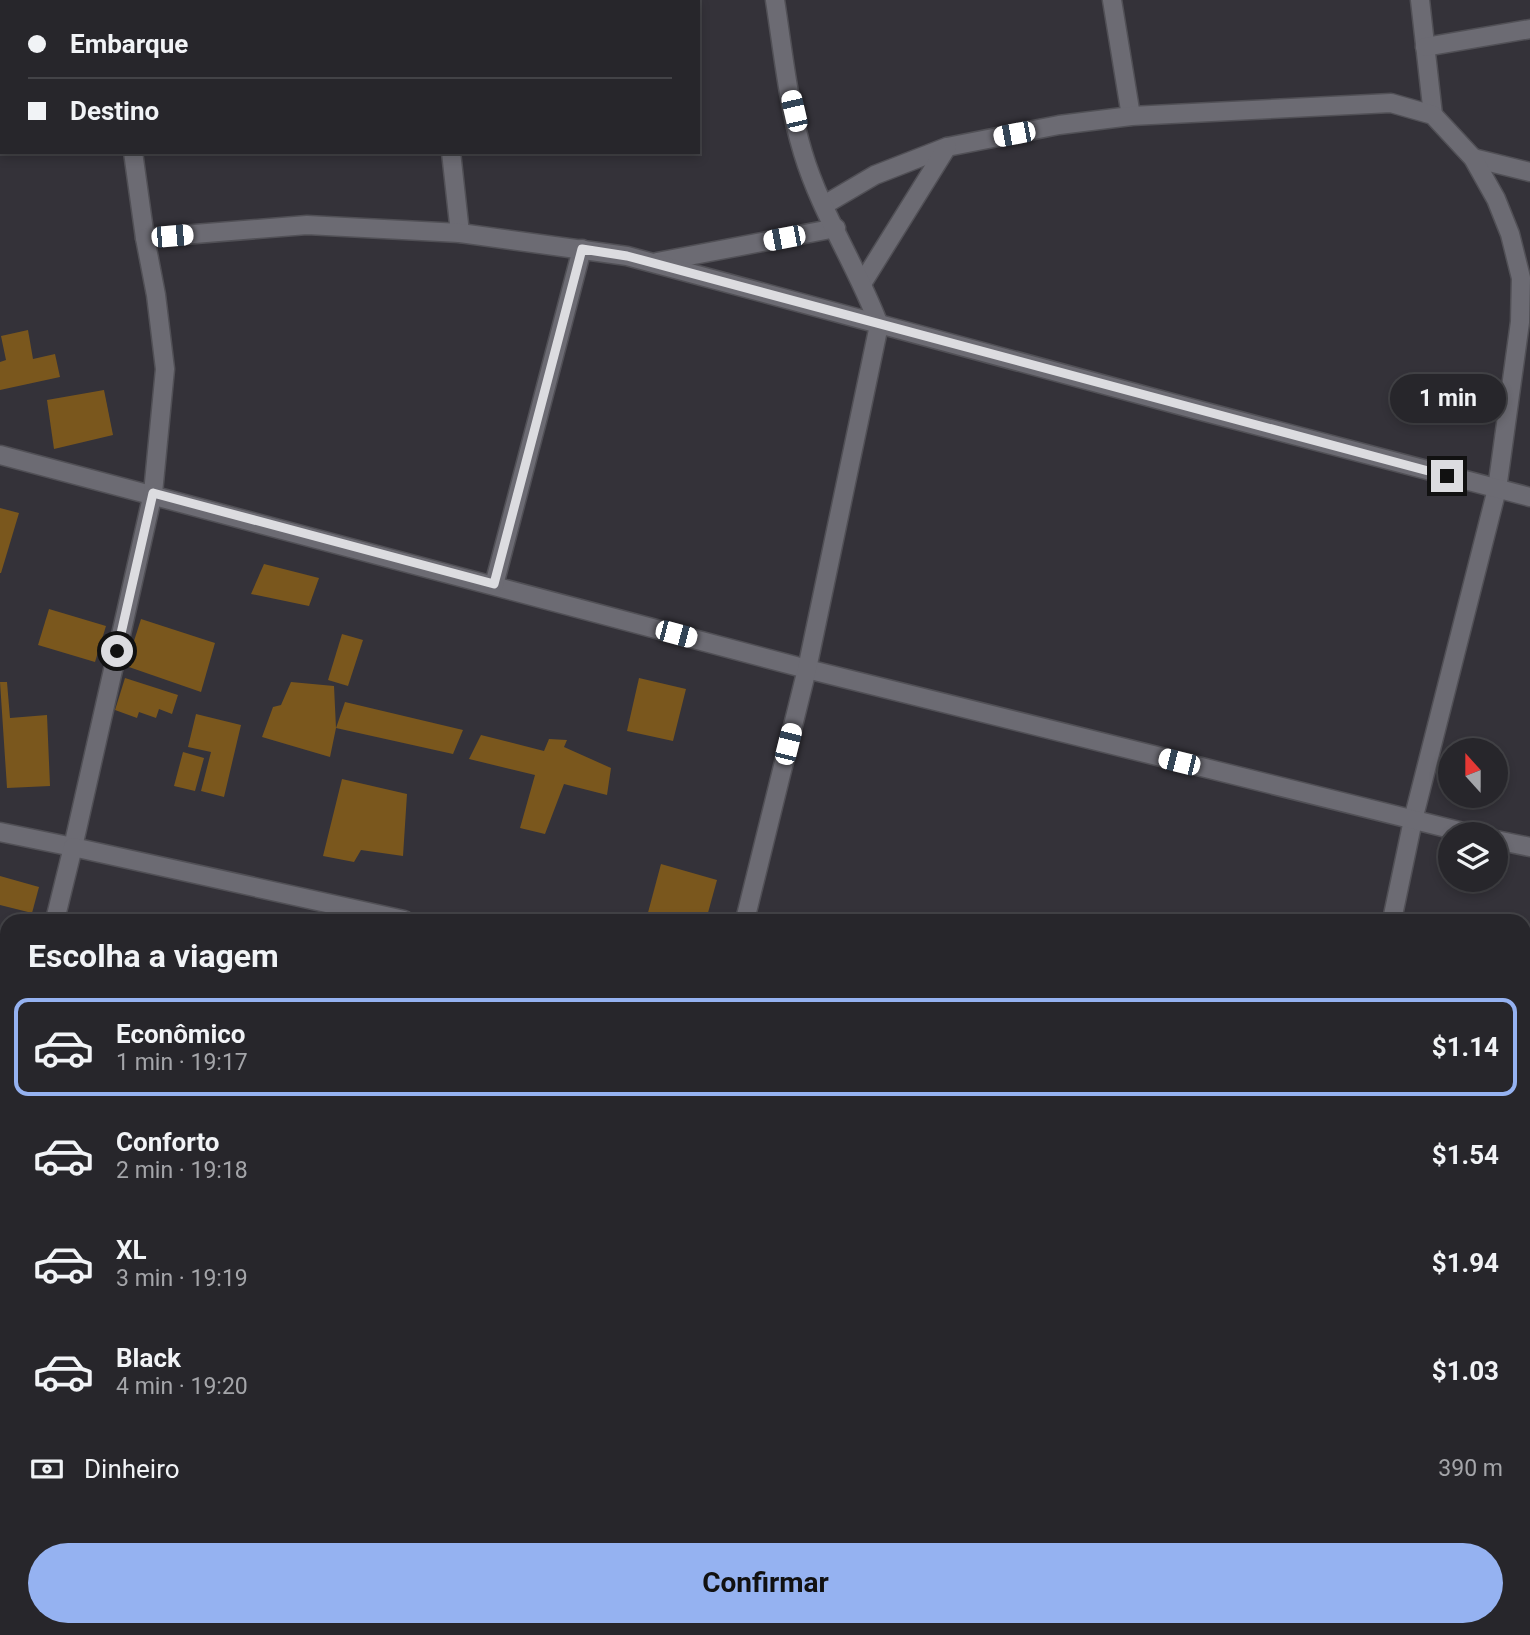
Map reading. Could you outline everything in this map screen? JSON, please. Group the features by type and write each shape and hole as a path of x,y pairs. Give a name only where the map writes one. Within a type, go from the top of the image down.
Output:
{"street":[{"path":"746,914 807,669 879,325 863,282 824,205 803,154 775,0"},
{"path":"1112,0 1131,116"},
{"path":"1420,0 1433,115"},
{"path":"1426,47 1530,29"},
{"path":"824,205 875,175 947,147 1059,125 1131,116 1391,103 1433,115 1473,158 1501,211 1521,278 1520,322 1497,489 1413,820 1393,914"},
{"path":"863,282 947,147"},
{"path":"56,914 153,493 165,369 133,154"},
{"path":"451,154 460,233"},
{"path":"1473,158 1530,173"},
{"path":"145,238 307,225 460,233 582,249 653,263 1530,497"},
{"path":"653,263 836,228"},
{"path":"494,584 582,249"},
{"path":"0,454 807,669 1438,826"},
{"path":"0,832 377,914"},
{"path":"1508,843 1530,848"}],"building":[{"path":"28,330 33,359 55,354 60,377 0,390 0,362 6,360 1,336"},
{"path":"104,390 113,435 54,449 47,400"},
{"path":"0,508 19,513 1,573 0,573"},
{"path":"264,564 319,578 309,606 251,594"},
{"path":"49,609 106,626 95,662 38,645"},
{"path":"141,619 215,643 201,692 126,666"},
{"path":"342,634 363,640 348,686 328,680"},
{"path":"125,678 178,695 172,714 159,709 156,718 139,712 137,718 115,710"},
{"path":"639,678 686,689 673,741 627,731"},
{"path":"0,682 7,682 10,718 47,715 50,786 7,788"},
{"path":"291,682 334,686 336,728 330,757 262,737 273,707 281,705"},
{"path":"345,702 463,730 453,754 336,728"},
{"path":"196,714 241,725 224,797 201,791 211,752 188,747"},
{"path":"481,735 544,751 549,739 567,740 564,747 611,768 607,795 564,784 545,834 520,828 535,775 469,759"},
{"path":"183,752 204,758 195,791 174,786"},
{"path":"342,779 407,794 403,856 361,850 354,862 323,856"},
{"path":"661,864 717,880 708,914 648,914"},
{"path":"0,876 39,887 32,913 0,905"}],"route":[{"path":"117,651 153,493 494,584 582,249 627,256 1447,476"}]}
